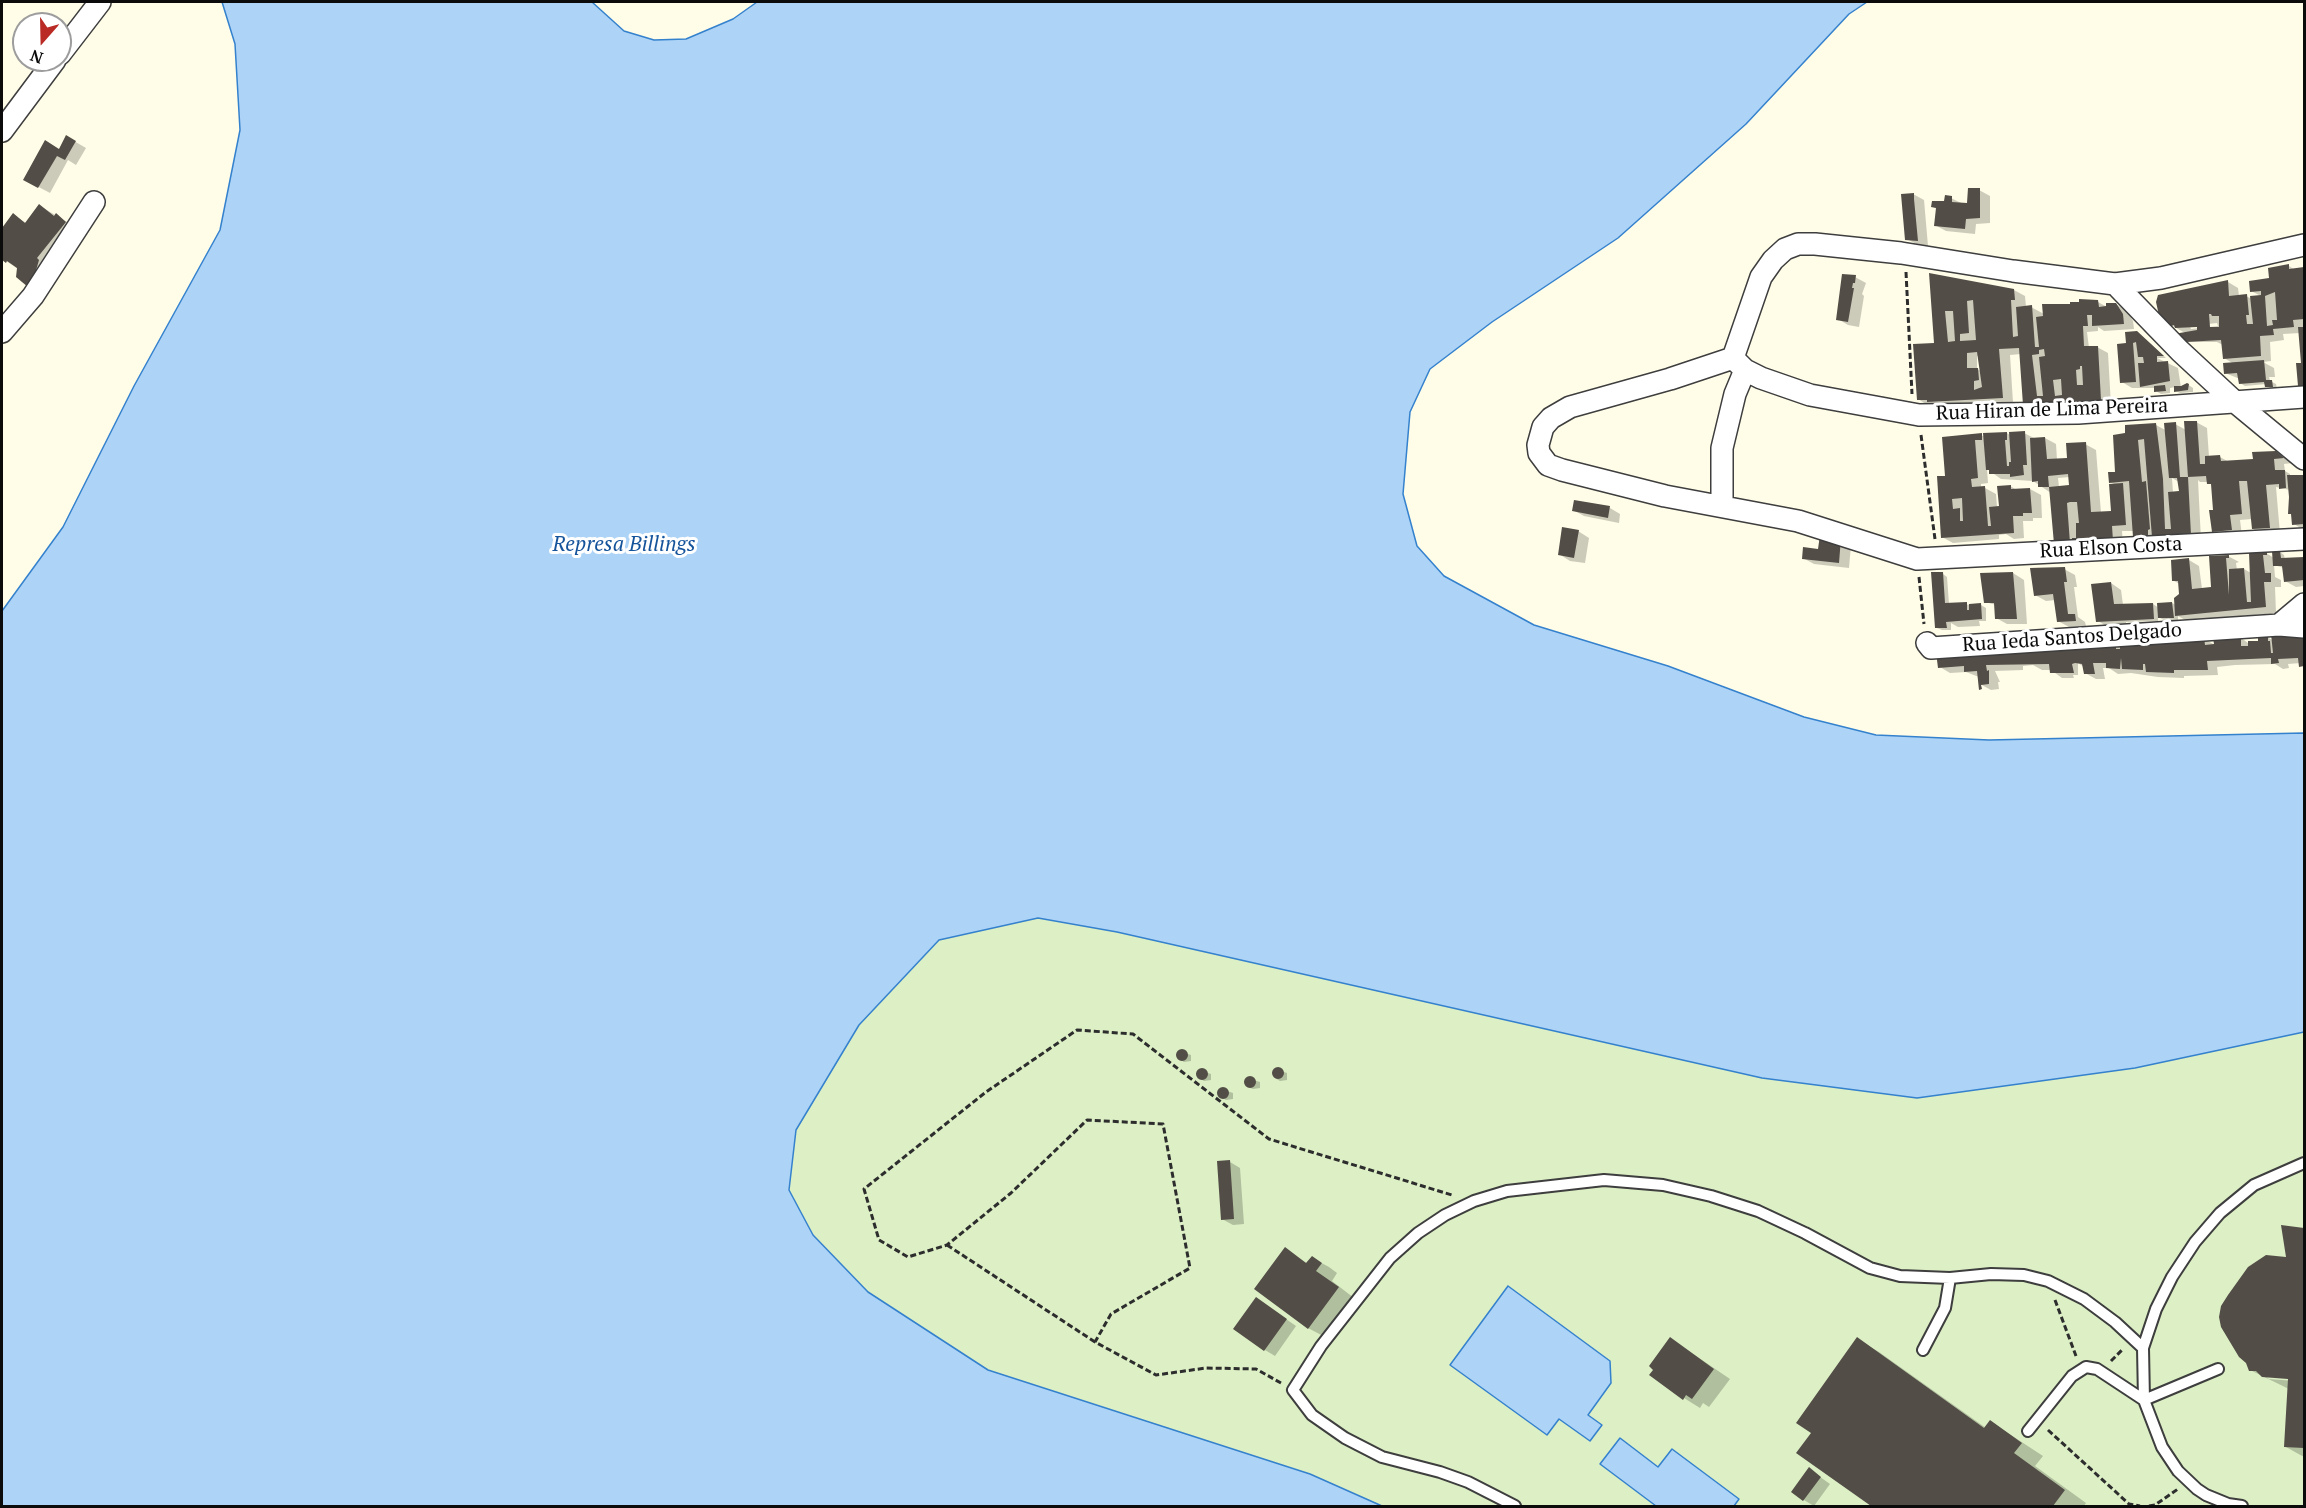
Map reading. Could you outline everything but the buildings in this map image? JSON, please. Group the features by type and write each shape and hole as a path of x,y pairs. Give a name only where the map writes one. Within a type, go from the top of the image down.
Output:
{"street":[{"path":"72,38 100,2"},
{"path":"2,131 47,72"},
{"path":"2,332 33,296 94,202"},
{"path":"1722,506 1722,448 1739,364 1761,278 1773,260 1785,249 1798,244 1815,244 1901,252 2013,271 2115,284 2161,278 2304,245"},
{"path":"2115,284 2235,402 2304,459"},
{"path":"1917,559 1821,527 1665,495 1562,470 1548,465 1543,460 1538,445 1543,427 1551,418 1570,407 1739,364 1770,382 1810,394 1919,415"},
{"name":"Rua Hiran de Lima Pereira","path":"1919,415 2078,413 2304,397"},
{"name":"Rua Elson Costa","path":"1917,559 2304,538"},
{"path":"2278,625 2304,604"},
{"name":"Rua Ieda Santos Delgado","path":"1927,643 1931,648 2278,625 2304,627"}],"lane":[{"path":"2242,1506 2228,1504 2206,1496 2178,1471 2162,1447 2144,1400 2143,1348 2156,1309 2172,1277 2195,1242 2220,1213 2254,1185 2302,1165"},
{"path":"1515,1506 1468,1482 1382,1457 1345,1438 1312,1415 1293,1390 1321,1346 1390,1258 1418,1233 1446,1215 1474,1201 1507,1191 1604,1180 1664,1185 1711,1196 1758,1211 1870,1268 1900,1276 1950,1278 1991,1274 2024,1275 2048,1281 2084,1299 2143,1348"},
{"path":"1923,1350 1945,1308 1950,1278"},
{"path":"2028,1431 2081,1369 2091,1367 2102,1371 2144,1400"},
{"path":"2144,1400 2218,1369"}],"path":[{"path":"1901,252 1906,270 1912,401 1919,415"},
{"name":"Rua Hiran de Lima Pereira","path":"1917,559 1936,546 1919,415"},
{"path":"1917,559 1927,643"},
{"path":"1095,1342 1111,1314 1190,1268 1163,1124 1087,1120 1011,1193 947,1245 908,1257 879,1240 864,1190 986,1092 1077,1030 1133,1034 1269,1139 1474,1201"},
{"path":"947,1245 1095,1342 1156,1375 1206,1368 1256,1368 1293,1390"},
{"path":"2048,1281 2081,1369"},
{"path":"2102,1371 2133,1339"},
{"path":"2037,1420 2129,1504 2140,1506"},
{"path":"2149,1506 2155,1505 2189,1481"}],"green space":[{"path":"1038,918 1117,932 1762,1078 1917,1098 2135,1068 2304,1032 2304,1506 1382,1506 1310,1474 988,1370 868,1292 813,1235 789,1190 796,1130 859,1025 939,940"}],"water":[{"name":"Represa Billings","path":"222,2 592,2 624,31 654,40 686,39 733,19 757,2 1867,2 1849,14 1746,124 1618,238 1492,322 1430,369 1410,412 1403,494 1417,546 1444,576 1534,625 1668,666 1804,717 1876,735 1989,740 2304,733 2304,1032 2135,1068 1917,1098 1762,1078 1117,932 1038,918 939,940 859,1025 796,1130 789,1190 813,1235 868,1292 988,1370 1310,1474 1382,1506 2,1506 2,611 63,527 134,386 220,230 240,130 235,44"},
{"path":"1508,1286 1610,1361 1611,1383 1588,1415 1602,1425 1590,1441 1559,1419 1547,1435 1450,1365"},
{"path":"1620,1438 1658,1467 1672,1449 1739,1499 1734,1506 1656,1506 1600,1464"}]}
